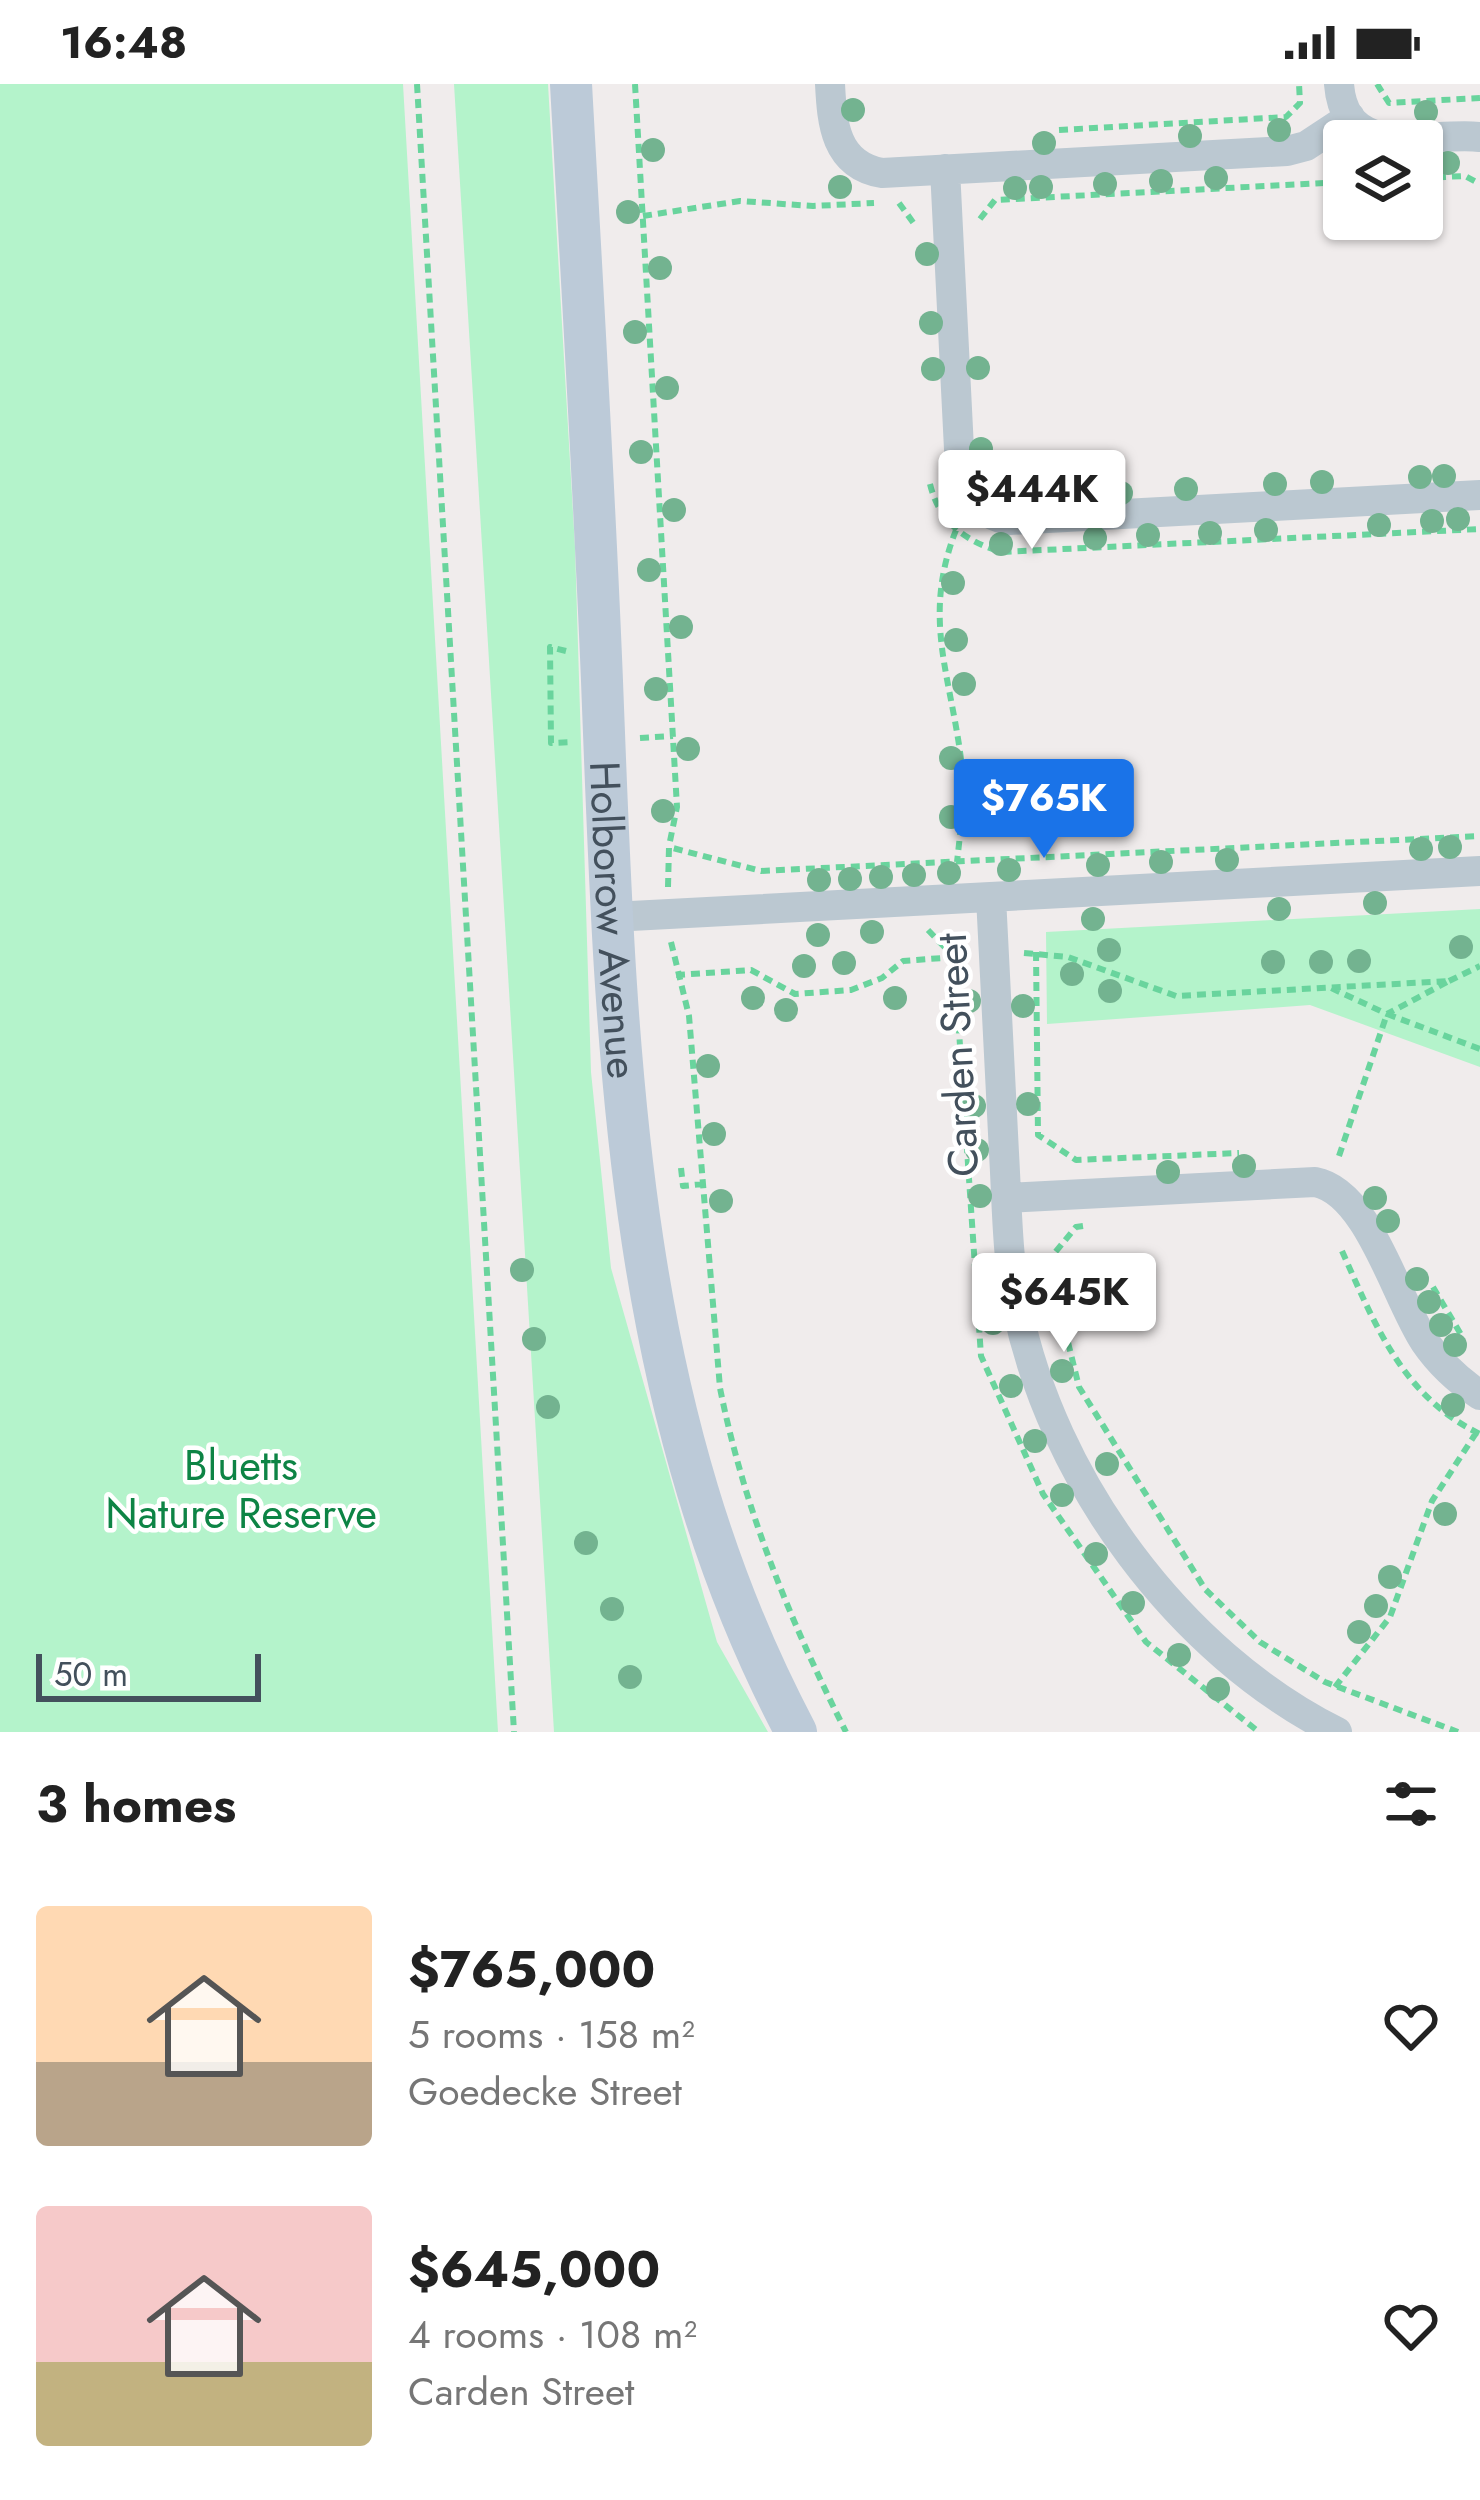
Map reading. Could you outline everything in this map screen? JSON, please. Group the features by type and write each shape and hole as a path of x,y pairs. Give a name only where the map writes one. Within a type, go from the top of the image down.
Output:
{"main road":[{"name":"Holborow Avenue","path":"571,84 626,1139 657,1341 712,1538 796,1732"}],"street":[{"path":"830,84 834,130 852,160 882,173 1287,151 1306,146 1350,117"},
{"path":"1340,84 1350,117 1371,135 1388,140 1480,137"},
{"path":"945,169 961,469 969,494 987,513 1010,520 1480,495"},
{"path":"612,917 1480,871"},
{"name":"Carden Street","path":"991,897 1006,1198 1016,1306 1033,1367 1112,1526 1161,1594 1216,1652 1279,1700 1336,1732"},
{"path":"1006,1198 1315,1182 1331,1187 1358,1212 1426,1343 1480,1395"}],"path":[{"path":"417,84 514,1732"},
{"path":"635,84 676,807 669,847 669,914 676,975 689,1016 720,1388 750,1512 846,1732"},
{"path":"1055,130 1286,116 1300,103 1299,84"},
{"path":"1377,84 1389,103 1480,98"},
{"path":"1443,177 1465,176 1480,184"},
{"path":"981,239 980,217 995,200 1323,183"},
{"path":"643,216 740,201 813,206 876,202"},
{"path":"897,201 914,219 916,242"},
{"path":"928,476 934,499 956,530 985,548 1027,553 1480,529"},
{"path":"956,530 937,612 938,653 962,762 957,862"},
{"path":"669,847 761,871 1480,836"},
{"path":"928,933 955,957"},
{"path":"1036,952 1068,957 1176,996 1449,981"},
{"path":"676,975 751,970 795,994 851,990 882,978 903,961"},
{"path":"1339,1156 1388,1015 1480,966"},
{"path":"1329,987 1480,1049"},
{"path":"681,1168 683,1186 703,1184"},
{"path":"1099,1226 1076,1227 1048,1261 1079,1387 1205,1589 1260,1642 1335,1688 1458,1732"},
{"path":"1334,1230 1378,1331 1412,1387 1478,1433 1432,1501 1390,1617 1335,1688"}],"green space":[{"name":"Bluetts Nature Reserve","path":"0,84 403,84 498,1732 0,1732"},
{"path":"454,84 548,84 575,547 591,1072 611,1268 717,1642 768,1732 554,1732"},
{"path":"1480,909 1480,1067 1310,1005 1047,1024 1046,932"}]}
